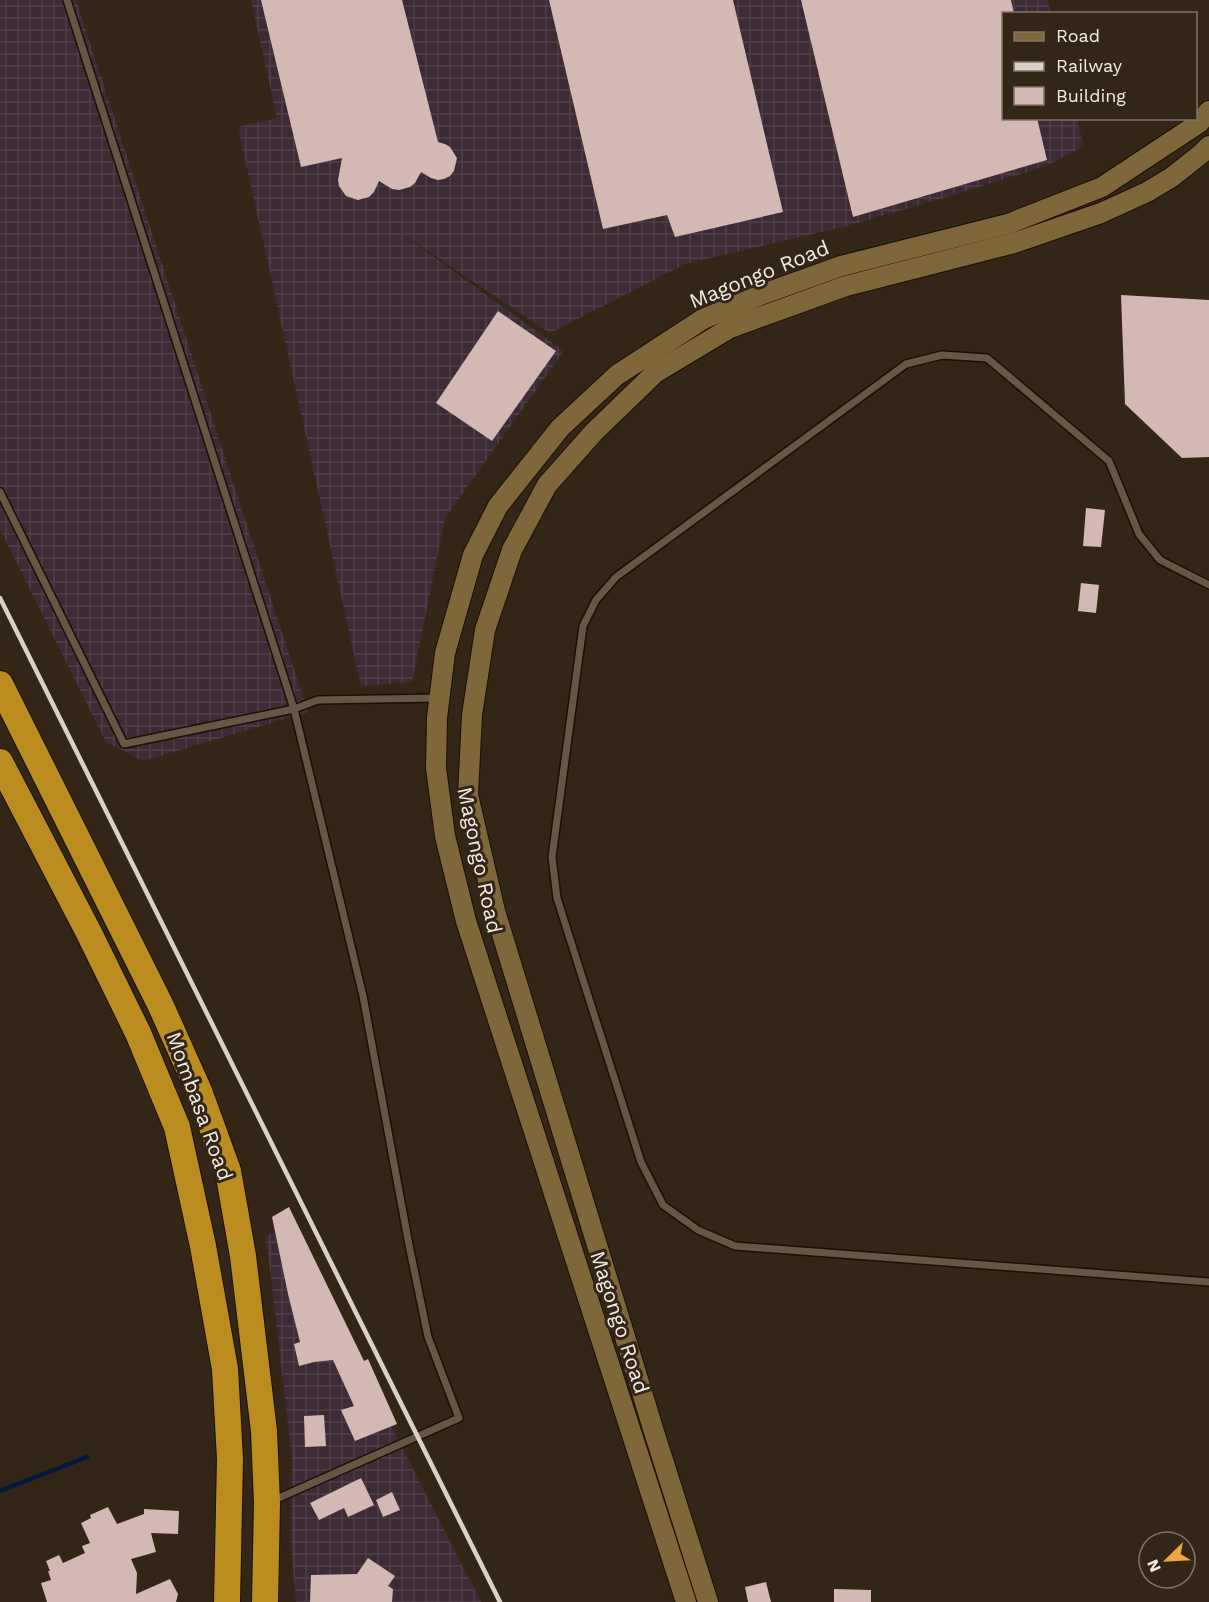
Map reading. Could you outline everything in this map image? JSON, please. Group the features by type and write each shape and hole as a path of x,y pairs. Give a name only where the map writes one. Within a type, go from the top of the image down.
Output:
{"highway":[{"name":"Mombasa Road","path":"0,684 160,1004 199,1091 228,1171 243,1257 264,1431 267,1503 265,1602"},
{"name":"Mombasa Road","path":"0,762 138,1033 177,1127 203,1246 225,1369 230,1459 227,1602"}],"main road":[{"name":"Magongo Road","path":"686,1602 466,921 445,836 436,768 437,718 445,653 473,555 498,506 560,428 617,375 703,319 841,266 1008,224 1102,187 1199,123 1209,111"},
{"name":"Magongo Road","path":"708,1602 495,911 468,795 472,715 485,630 512,550 547,485 594,432 655,373 730,328 846,286 1014,243 1101,213 1147,192 1172,177 1209,146"},
{"path":"466,921 495,911"}],"lane":[{"path":"67,0 294,709 363,996 428,1337 459,1418 267,1503"},
{"path":"1209,585 1160,560 1139,534 1108,461 987,358 942,355 906,364 616,577 596,600 583,626 552,857 557,898 641,1162 663,1205 699,1230 735,1246 1209,1282"},
{"path":"0,492 123,744 294,709 318,700 439,698"}],"shaded area":[{"path":"0,0 76,0 308,712 143,761 106,742 0,529"},
{"path":"251,0 1048,0 1051,12 1002,12 1002,120 1077,120 1084,146 1048,165 957,194 847,226 685,264 550,333 395,229 564,351 445,518 412,682 361,686 238,127 277,118"},
{"path":"289,1226 481,1602 296,1602 291,1545 292,1458 266,1236"}],"building":[{"path":"261,0 402,0 438,142 450,147 457,158 454,171 450,176 438,180 421,172 415,183 399,190 392,189 379,181 369,197 358,200 346,196 339,186 342,158 301,167"},
{"path":"549,0 733,0 783,212 675,237 667,215 603,229"},
{"path":"801,0 1011,0 1014,12 1002,12 1002,120 1037,120 1047,160 853,217"},
{"path":"1121,295 1209,300 1209,457 1182,458 1125,404"},
{"path":"498,311 556,351 492,441 436,403"},
{"path":"1086,508 1105,510 1101,547 1083,546"},
{"path":"1081,583 1099,585 1096,613 1078,611"},
{"path":"289,1207 364,1361 368,1359 397,1424 355,1441 341,1410 354,1406 333,1360 299,1366 294,1344 300,1342 272,1217"},
{"path":"324,1415 326,1446 305,1447 304,1416"},
{"path":"361,1478 374,1505 348,1517 344,1508 319,1520 310,1503"},
{"path":"392,1492 400,1510 383,1517 376,1500"},
{"path":"108,1507 117,1524 144,1514 144,1509 179,1511 178,1534 151,1533 156,1552 131,1559 137,1573 136,1594 170,1579 178,1594 176,1602 47,1602 41,1583 51,1580 46,1561 59,1555 63,1563 85,1553 82,1546 90,1543 81,1523 91,1518 90,1515"},
{"path":"368,1558 395,1576 388,1586 393,1589 392,1602 310,1602 311,1575 357,1574"},
{"path":"766,1582 771,1602 748,1602 745,1587"},
{"path":"834,1589 871,1590 871,1602 834,1602"}],"waterway":[{"path":"0,1491 87,1457"}],"railway":[{"path":"0,598 500,1602"}]}
